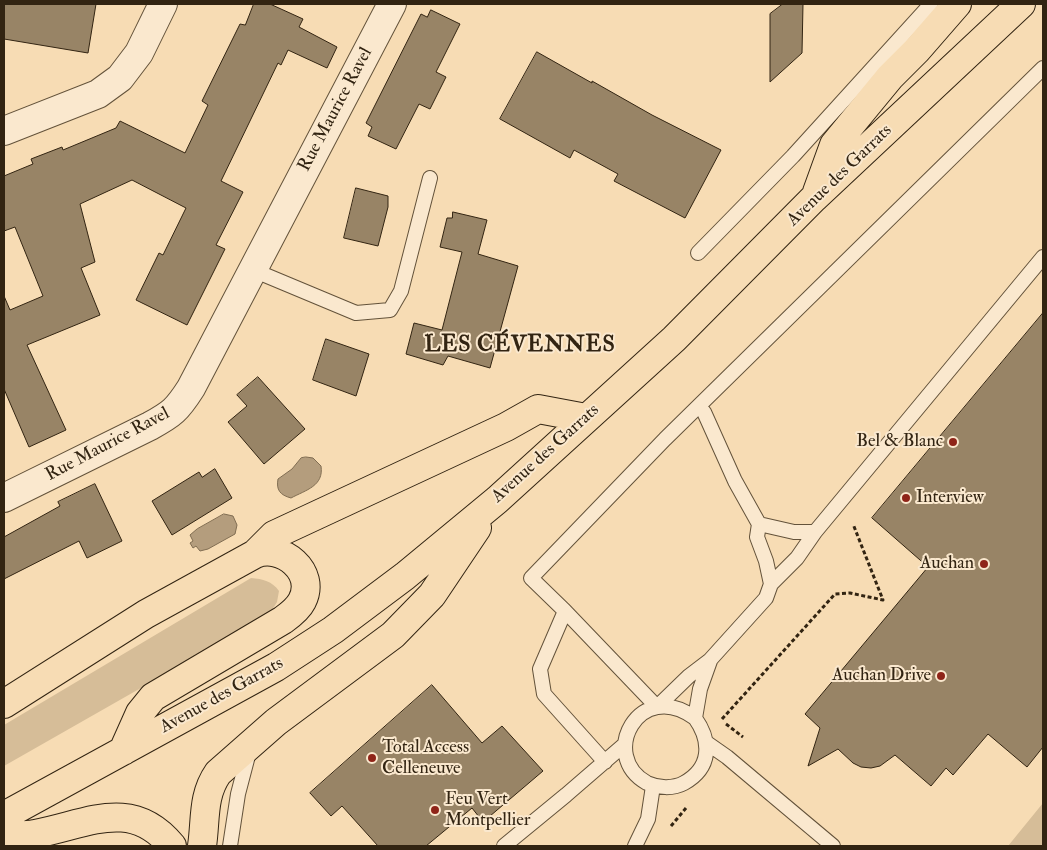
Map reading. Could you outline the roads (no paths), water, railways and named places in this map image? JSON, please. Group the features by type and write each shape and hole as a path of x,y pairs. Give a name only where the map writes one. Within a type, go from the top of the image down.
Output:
{"main road":[{"path":"814,198 834,145 890,77 917,50 957,4"},
{"name":"Avenue des Garrats","path":"4,816 276,667 333,630 405,576 497,500 674,339 814,198 1021,4"},
{"path":"255,554 274,535 506,427 538,409 586,418"},
{"path":"202,846 206,804 210,787 223,768 276,722 393,635 432,595 497,500"},
{"path":"4,704 146,614 255,554 262,551 271,551 282,553 292,560 300,569 305,580 303,601 296,610 283,620 153,697 140,713 123,750"},
{"path":"4,835 34,834 104,817 120,816 147,824 163,836 172,846"}],"street":[{"path":"4,131 98,94 120,78 139,53 162,4"},
{"name":"Rue Maurice Ravel","path":"4,498 142,430 171,414 182,402 392,4"}],"lane":[{"path":"698,253 794,156 931,4"},
{"path":"657,707 531,578 665,439 1043,68"},
{"path":"253,270 356,313 390,310 401,292 430,178"},
{"path":"657,707 670,693 710,660 766,598 771,584 798,558 815,532 1043,257"},
{"path":"704,412 735,481 758,524 757,537 766,561 771,584"},
{"path":"758,524 794,532 815,532"},
{"path":"565,611 540,669 544,694 605,762"},
{"path":"695,718 700,689 710,660"},
{"path":"671,706 684,710 695,718 703,730 707,743 706,757 700,769 691,779 680,785 667,788 653,786 641,779 632,770 626,758 625,744 627,734 638,716 647,710 671,706"},
{"path":"707,743 833,846"},
{"path":"230,846 238,794 252,744"},
{"path":"504,846 625,744"},
{"path":"635,846 648,819 653,786"}],"place":[{"name":"Bel & Blanc","path":"953,442"},
{"name":"Interview","path":"906,498"},
{"name":"Auchan","path":"984,564"},
{"name":"Auchan Drive","path":"941,676"},
{"name":"Total Access Celleneuve","path":"372,758"},
{"name":"Feu Vert Montpellier","path":"435,810"}],"district":[{"name":"LES CÉVENNES","path":"520,346"}]}
